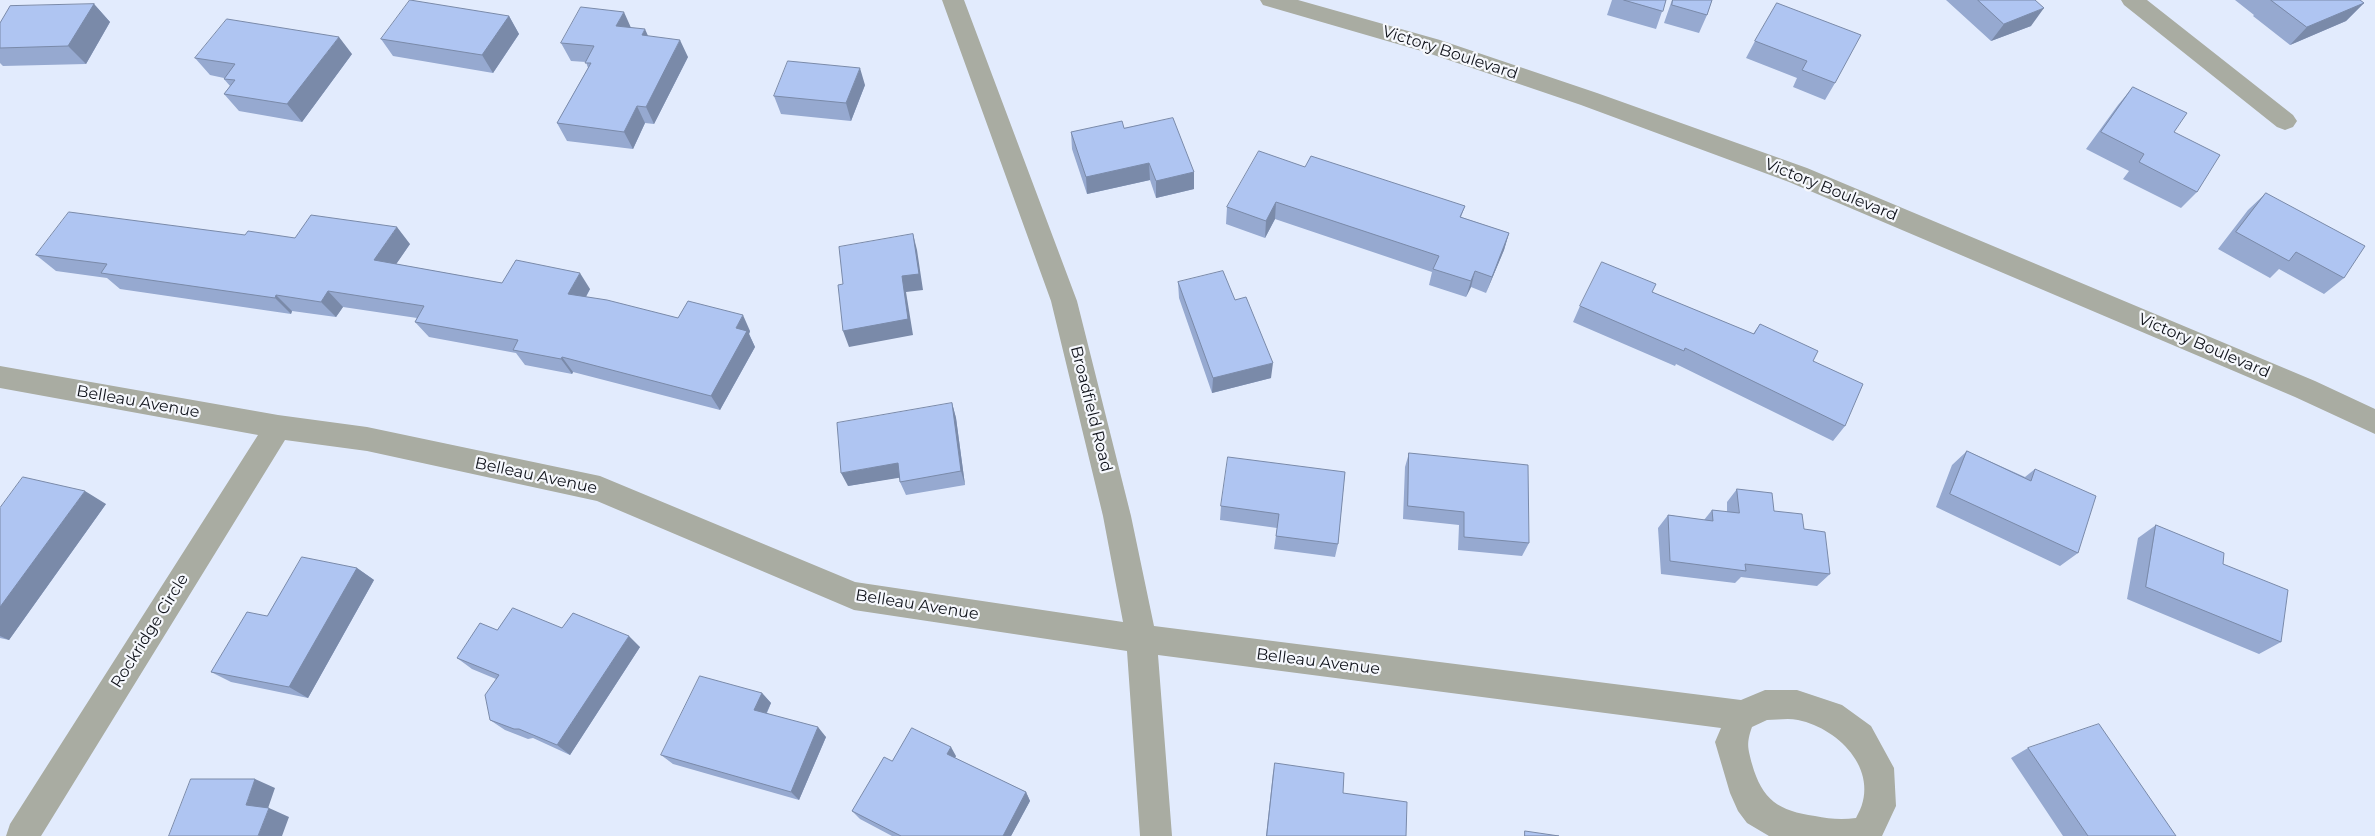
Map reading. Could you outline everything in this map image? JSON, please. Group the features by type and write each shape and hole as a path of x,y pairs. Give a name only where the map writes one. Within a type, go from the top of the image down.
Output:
{"street":[{"name":"Broadfield Road","path":"953,0 1064,300 1117,516 1141,639 1156,836"},
{"name":"Victory Boulevard","path":"1271,0 1441,49 1589,99 1798,175 2305,389 2375,422"},
{"path":"2132,0 2285,121"},
{"name":"Belleau Avenue","path":"0,377 278,427 367,440 600,489 854,596 1141,639 1740,715"},
{"name":"Rockridge Circle","path":"22,836 278,427"},
{"path":"1841,836 1807,832 1774,822 1751,804 1732,762 1732,733 1740,715 1761,704 1790,702 1827,712 1863,740 1881,771 1880,808 1866,833 1846,836"}],"building":[{"path":"410,0 509,16 482,55 381,39"},
{"path":"1624,0 1666,0 1663,11"},
{"path":"1673,0 1712,0 1707,15 1672,5"},
{"path":"1978,0 2035,0 2044,8 2004,24"},
{"path":"2271,0 2360,0 2364,3 2307,27"},
{"path":"1777,3 1861,35 1835,83 1802,70 1807,61 1755,41"},
{"path":"94,4 68,46 0,48 0,23 10,6"},
{"path":"581,7 624,12 616,26 645,29 642,35 680,40 646,107 637,106 624,132 557,123 591,63 585,63 594,46 561,43"},
{"path":"227,19 339,37 287,104 224,94 235,80 224,79 235,64 195,58"},
{"path":"788,61 860,68 846,103 774,96"},
{"path":"2133,87 2187,113 2174,132 2220,155 2197,192 2139,162 2144,154 2101,132"},
{"path":"1173,118 1194,172 1156,181 1149,163 1086,177 1071,132 1122,121 1124,128"},
{"path":"1259,151 1305,167 1311,156 1465,206 1460,217 1509,233 1492,277 1475,271 1471,281 1433,269 1439,256 1276,202 1266,221 1227,207"},
{"path":"2266,193 2365,246 2344,278 2296,252 2289,261 2236,232"},
{"path":"69,212 245,235 248,231 295,238 311,215 397,227 374,260 502,283 516,260 580,273 568,294 607,300 678,318 688,301 743,315 736,328 747,331 711,396 562,357 561,359 513,350 518,340 415,322 424,306 328,291 321,302 276,295 275,298 101,273 107,264 36,255"},
{"path":"913,234 919,274 902,276 908,319 843,331 838,285 843,284 839,247"},
{"path":"1602,262 1656,284 1652,292 1754,334 1760,324 1818,351 1813,361 1863,384 1845,426 1685,348 1684,351 1580,306"},
{"path":"1223,271 1235,300 1246,297 1273,363 1213,378 1178,282"},
{"path":"952,403 961,471 900,482 898,463 841,473 837,423"},
{"path":"1967,451 2031,481 2035,469 2096,496 2078,553 1950,494"},
{"path":"1409,453 1528,465 1529,543 1464,537 1464,512 1408,506"},
{"path":"1228,457 1345,472 1338,544 1276,536 1279,514 1221,506"},
{"path":"23,477 85,491 0,607 0,508"},
{"path":"1737,489 1772,493 1774,511 1802,514 1804,529 1825,532 1830,574 1745,564 1746,571 1670,561 1668,515 1713,521 1712,510 1739,513"},
{"path":"2156,525 2224,553 2223,564 2288,590 2281,642 2146,587"},
{"path":"302,557 357,568 289,687 211,672 247,612 267,616"},
{"path":"513,608 562,628 573,613 629,636 557,745 519,729 490,720 485,695 499,675 457,658 480,623 497,630"},
{"path":"700,676 762,693 754,710 818,727 791,792 661,755"},
{"path":"2099,724 2176,836 2088,836 2028,748"},
{"path":"912,728 951,747 947,754 1026,792 1003,836 901,836 852,811 884,757 892,761"},
{"path":"1275,763 1344,773 1343,793 1407,802 1406,836 1267,836"},
{"path":"191,779 255,779 246,805 269,808 258,836 169,836"},
{"path":"1525,831 1559,836 1525,836"}]}
